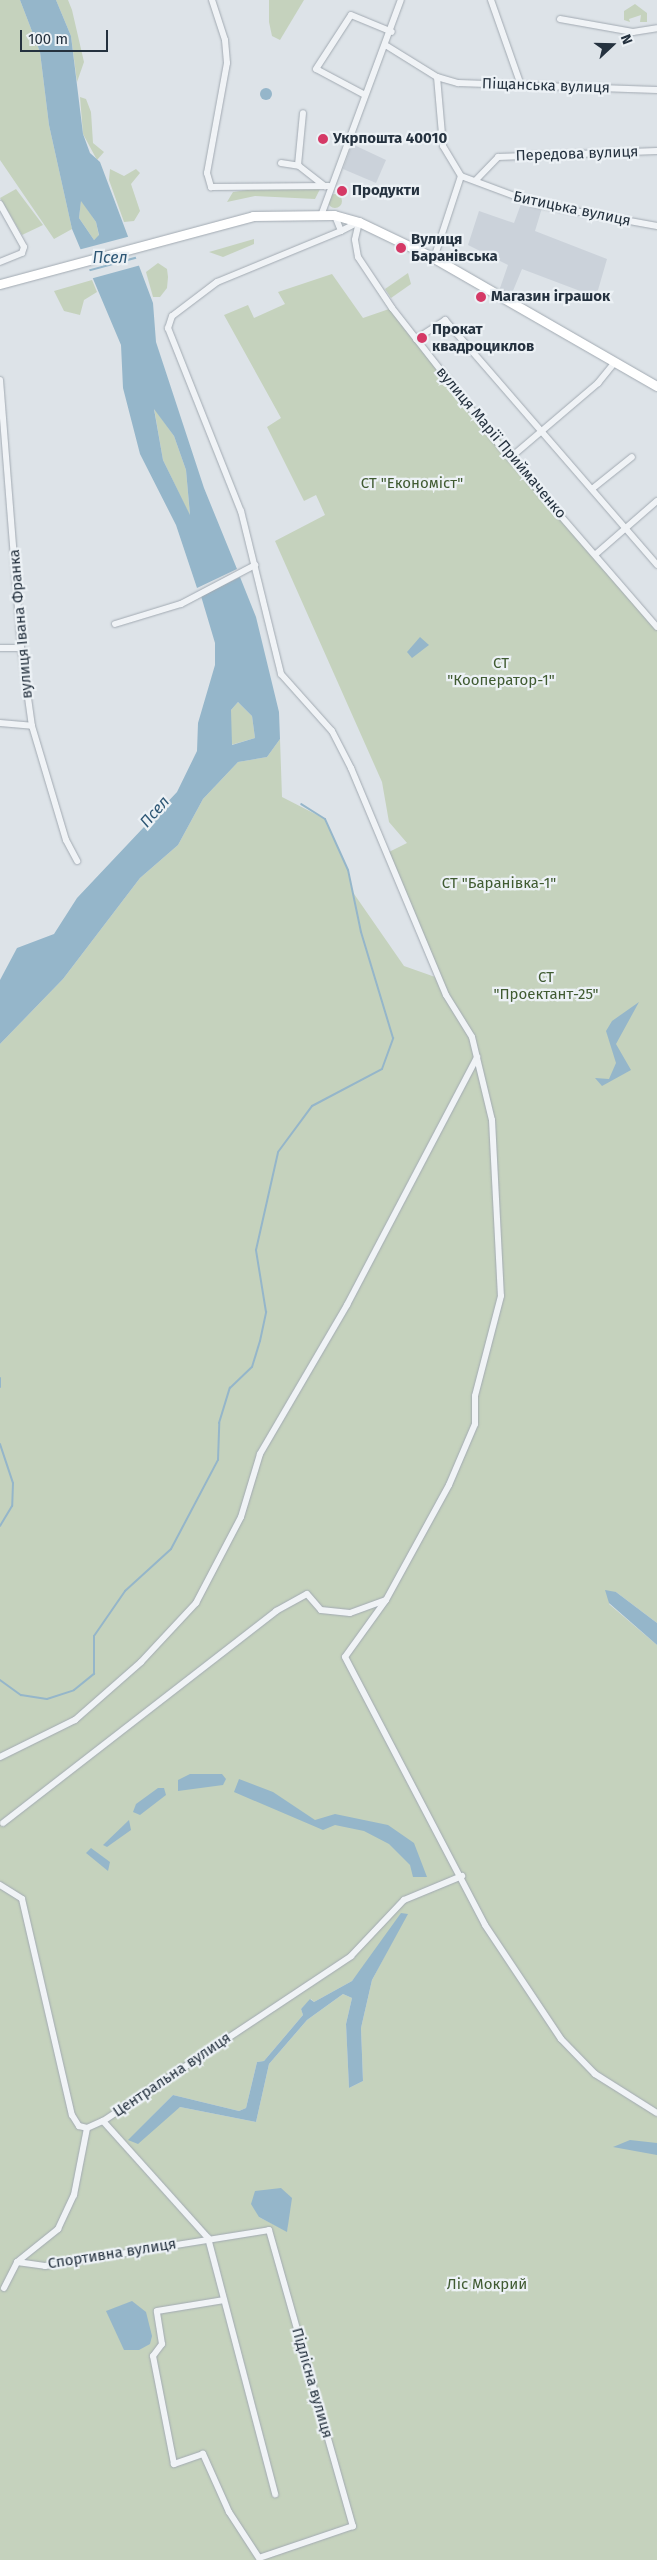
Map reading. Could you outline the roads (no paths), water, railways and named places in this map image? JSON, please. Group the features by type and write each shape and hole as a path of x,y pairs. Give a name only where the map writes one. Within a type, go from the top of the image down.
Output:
{"main road":[{"path":"0,284 40,271 253,216 322,213 359,222 434,258 657,386"}],"street":[{"path":"212,0 225,40 227,63 207,173 212,187 327,186"},
{"path":"322,213 327,186 387,46 401,0"},
{"path":"492,0 521,85"},
{"path":"365,95 316,69 351,15 392,32"},
{"path":"560,19 633,32 657,28"},
{"name":"Піщанська вулиця","path":"387,46 437,76 458,83 657,90"},
{"path":"434,258 461,176 443,146 437,76"},
{"path":"298,165 303,113"},
{"name":"Передова вулиця","path":"476,180 498,157 657,151"},
{"path":"281,164 298,165 327,186"},
{"name":"Битицька вулиця","path":"461,176 536,204 657,226"},
{"path":"0,204 24,247 22,253 0,262"},
{"path":"334,215 342,231"},
{"path":"359,222 342,231 217,282 172,316 168,328 241,511 281,674 332,731 351,768 446,995 472,1037 492,1120 500,1296 476,1396 475,1424 449,1485 386,1600 345,1656 462,1876 485,1925 561,2039 595,2074 657,2113"},
{"name":"вулиця Марії Приймаченко","path":"359,222 355,240 358,257 416,339 510,458 596,554 657,627"},
{"path":"416,339 445,320 543,431 657,566"},
{"path":"510,458 543,431 615,362"},
{"name":"вулиця Івана Франка","path":"0,380 3,439 21,648 32,726 66,840 77,861"},
{"path":"592,488 632,457"},
{"path":"596,554 657,501"},
{"path":"115,624 181,604 255,565"},
{"path":"0,648 21,648"},
{"path":"0,722 32,726"},
{"path":"0,1757 75,1720 141,1662 196,1603 241,1517 260,1454 347,1305 477,1057"},
{"path":"3,1823 276,1611 307,1594 321,1610 350,1613 386,1600"},
{"name":"Центральна вулиця","path":"275,2494 208,2238 103,2122 351,1956 404,1900 462,1876"},
{"path":"0,1884 22,1899 72,2115 80,2126 87,2128 103,2122"},
{"name":"Спортивна вулиця","path":"4,2288 18,2262 58,2229 74,2195 87,2128"},
{"name":"Підлісна вулиця","path":"208,2238 269,2230 353,2526 285,2547 259,2558 229,2512 203,2454 174,2464 154,2356 162,2344 157,2311 224,2300"},
{"name":"Спортивна вулиця","path":"18,2262 46,2266 208,2238"}],"water":[{"name":"Псел","path":"20,0 56,0 71,36 83,134 90,153 100,162 153,303 156,342 204,488 237,569 197,588 176,525 140,454 123,388 121,345 72,229 49,125 40,52","holes":["81,201 96,222 99,235 94,240 79,218","154,409 174,436 186,470 190,515 163,460"]},
{"path":"264,88 268,88 272,94 268,100 264,100 260,96 260,92"},
{"name":"Псел","path":"240,577 256,617 279,712 280,739 267,757 238,762 203,799 178,845 140,878 63,979 0,1044 0,980 17,948 54,934 77,898 177,792 197,751 198,723 215,665 215,643 201,596","holes":["238,702 252,716 255,738 232,745 231,710"]},
{"path":"420,637 429,645 412,658 407,652"},
{"path":"639,1002 616,1044 631,1070 602,1086 595,1078 609,1079 616,1063 606,1031 612,1021"},
{"path":"605,1590 616,1592 657,1623 657,1645 609,1603"},
{"path":"190,1774 222,1774 226,1779 223,1785 178,1791 178,1780"},
{"path":"239,1779 273,1792 315,1820 335,1814 388,1825 414,1843 427,1877 413,1877 410,1865 389,1844 364,1831 335,1825 323,1830 234,1792"},
{"path":"158,1788 164,1788 166,1795 140,1815 133,1812 136,1804"},
{"path":"129,1820 131,1830 107,1847 103,1845"},
{"path":"91,1848 110,1862 108,1871 86,1853"},
{"path":"401,1913 408,1914 372,1980 361,2028 363,2081 349,2088 346,2024 352,1998 343,1994 307,2020 269,2064 256,2122 180,2107 138,2144 128,2140 173,2095 239,2111 246,2108 257,2062 264,2061 303,2015 301,2009 310,1999 314,2002 352,1981"},
{"path":"630,2140 657,2143 657,2155 613,2147"},
{"path":"281,2188 292,2198 287,2232 259,2217 251,2204 255,2191"},
{"path":"132,2301 146,2312 152,2336 150,2344 139,2350 124,2350 106,2311"}],"waterway":[{"path":"0,1680 21,1695 47,1699 74,1690 94,1674 94,1636 125,1591 171,1549 218,1460 219,1423 230,1388 252,1367 260,1341 266,1312 256,1250 278,1152 312,1106 382,1069 393,1038 361,932 348,870 325,819 301,804"},
{"path":"0,1378 0,1387"},
{"path":"0,1444 13,1483 12,1506 0,1526"}],"place":[{"name":"Укрпошта 40010","path":"323,139"},
{"name":"Продукти","path":"342,191"},
{"name":"Вулиця Баранівська","path":"401,248"},
{"name":"Магазин іграшок","path":"481,297"},
{"name":"Прокат квадроциклов","path":"422,338"}],"park label":[{"name":"СТ \"Економіст\"","path":"412,484"},
{"name":"СТ \"Кооператор-1\"","path":"501,672"},
{"name":"СТ \"Баранівка-1\"","path":"499,884"},
{"name":"СТ \"Проектант-25\"","path":"546,986"},
{"name":"Ліс Мокрий","path":"487,2285"}]}
